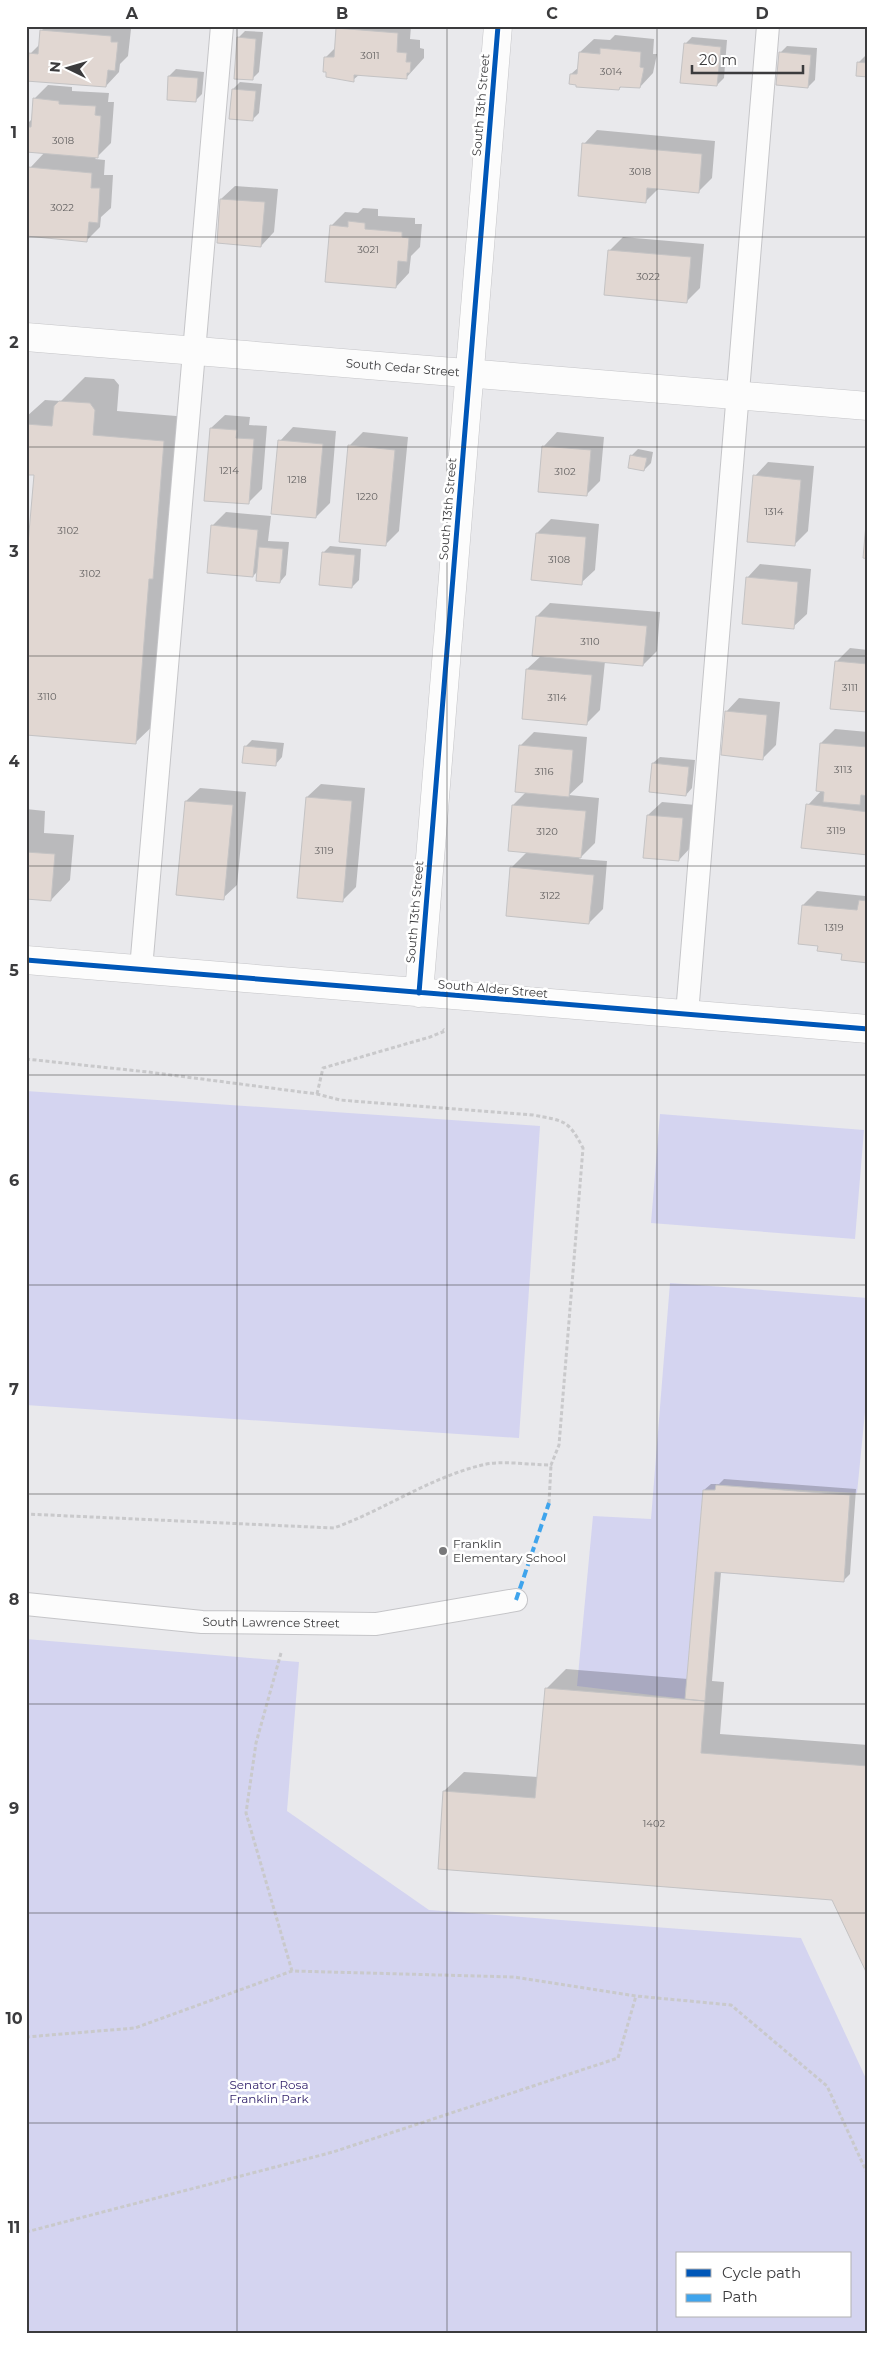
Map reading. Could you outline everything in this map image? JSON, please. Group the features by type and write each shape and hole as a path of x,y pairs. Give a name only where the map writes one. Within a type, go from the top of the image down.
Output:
{"street":[{"name":"South 13th Street","path":"419,993 498,26"},
{"name":"South Cedar Street","path":"26,337 868,406"},
{"name":"South Alder Street","path":"26,960 868,1030"}],"lane":[{"path":"142,969 196,351 222,26"},
{"path":"687,1014 768,26"},
{"name":"South Lawrence Street","path":"26,1604 202,1622 376,1624 516,1600"}],"path":[{"path":"317,1094 323,1068 444,1031 419,993"},
{"path":"26,1060 148,1072 317,1094 340,1100 533,1115 565,1121 576,1134 583,1148 559,1445 551,1465 548,1503"},
{"path":"26,1514 334,1528 360,1518 410,1491 483,1465 551,1465"},
{"path":"281,1652 256,1743 246,1813 292,1971"},
{"path":"26,2037 135,2028 292,1971 514,1977 636,1996 731,2004 826,2086 868,2175"},
{"path":"26,2232 334,2152 618,2058 636,1996"},
{"path":"868,2236 868,2249"}],"green space":[{"path":"26,1091 540,1126 519,1438 26,1405"},
{"path":"660,1114 864,1130 855,1239 651,1223"},
{"path":"670,1283 868,1298 868,1382 857,1493 748,1487 850,1495 844,1582 709,1572 715,1490 703,1490 685,1699 577,1686 593,1516 651,1519"},
{"name":"Senator Rosa Franklin Park","path":"26,1639 299,1662 287,1811 429,1910 801,1938 868,2083 868,2334 26,2334"}],"building":[{"path":"336,28 398,33 397,52 407,53 406,62 411,62 410,73 407,73 407,79 354,75 354,82 326,77 326,72 323,72 324,57 334,57"},
{"path":"40,30 111,36 111,42 118,42 115,71 108,70 106,87 26,81 29,53 38,54"},
{"path":"237,37 256,39 253,80 234,79"},
{"path":"684,43 721,47 717,86 680,83"},
{"path":"600,48 641,52 640,67 644,68 640,88 620,87 619,90 576,87 576,85 569,84 570,74 577,74 579,52 600,54"},
{"path":"779,52 811,55 808,88 776,85"},
{"path":"857,62 868,63 868,77 856,76"},
{"path":"168,76 198,78 196,102 167,100"},
{"path":"232,89 256,91 253,121 229,119"},
{"path":"33,98 59,101 59,104 96,106 95,115 101,116 98,158 26,152 26,127 31,127"},
{"path":"582,143 702,154 699,193 647,188 646,203 578,196"},
{"path":"28,167 92,173 91,188 100,188 98,223 89,222 87,242 26,236"},
{"path":"220,199 265,202 261,247 217,243"},
{"path":"348,221 365,223 365,229 402,232 402,237 409,238 407,262 398,261 396,288 325,282 330,225 348,227"},
{"path":"608,250 691,257 687,303 604,295"},
{"path":"59,401 90,403 95,410 93,435 164,441 153,579 149,579 136,744 26,735 26,567 34,475 26,475 26,424 52,426 54,406"},
{"path":"210,428 237,430 236,438 254,439 249,504 204,501"},
{"path":"278,440 323,444 316,518 271,514"},
{"path":"348,445 395,450 386,546 339,542"},
{"path":"542,446 591,450 587,496 538,492"},
{"path":"630,455 647,458 644,471 628,468"},
{"path":"753,475 801,480 795,546 747,542"},
{"path":"868,501 868,559 863,558"},
{"path":"211,525 258,530 253,577 207,573"},
{"path":"536,533 586,537 582,585 531,580"},
{"path":"259,547 283,549 280,583 256,581"},
{"path":"322,552 355,555 352,588 319,585"},
{"path":"746,577 798,582 794,629 742,624"},
{"path":"536,616 647,626 643,666 532,656"},
{"path":"835,661 868,664 868,712 830,709"},
{"path":"526,669 592,675 587,725 522,719"},
{"path":"725,711 767,715 763,760 721,755"},
{"path":"820,743 868,747 868,796 861,795 860,805 823,802 824,792 816,791"},
{"path":"519,745 573,750 569,797 515,792"},
{"path":"244,746 277,749 276,766 242,763"},
{"path":"652,763 689,767 686,796 649,792"},
{"path":"306,797 352,801 343,902 297,898"},
{"path":"185,801 233,805 224,900 176,895"},
{"path":"806,804 868,812 868,855 801,848"},
{"path":"512,805 586,811 581,858 508,851"},
{"path":"647,815 683,818 679,861 643,858"},
{"path":"26,852 55,854 51,901 26,899"},
{"path":"510,867 594,875 589,924 506,916"},
{"path":"859,900 868,901 868,963 841,960 842,954 817,951 818,946 798,944 802,905 857,910"},
{"path":"716,1485 850,1495 844,1582 715,1572 705,1701 685,1699 703,1490 715,1490"},
{"path":"545,1688 705,1701 701,1753 868,1766 868,1976 832,1900 438,1869 443,1791 535,1798"}],"marked path":[{"path":"516,1600 549,1503"}],"cycle path":[{"path":"419,993 498,26"},
{"path":"26,960 868,1029"}],"place":[{"name":"Franklin Elementary School","path":"443,1551"}]}
